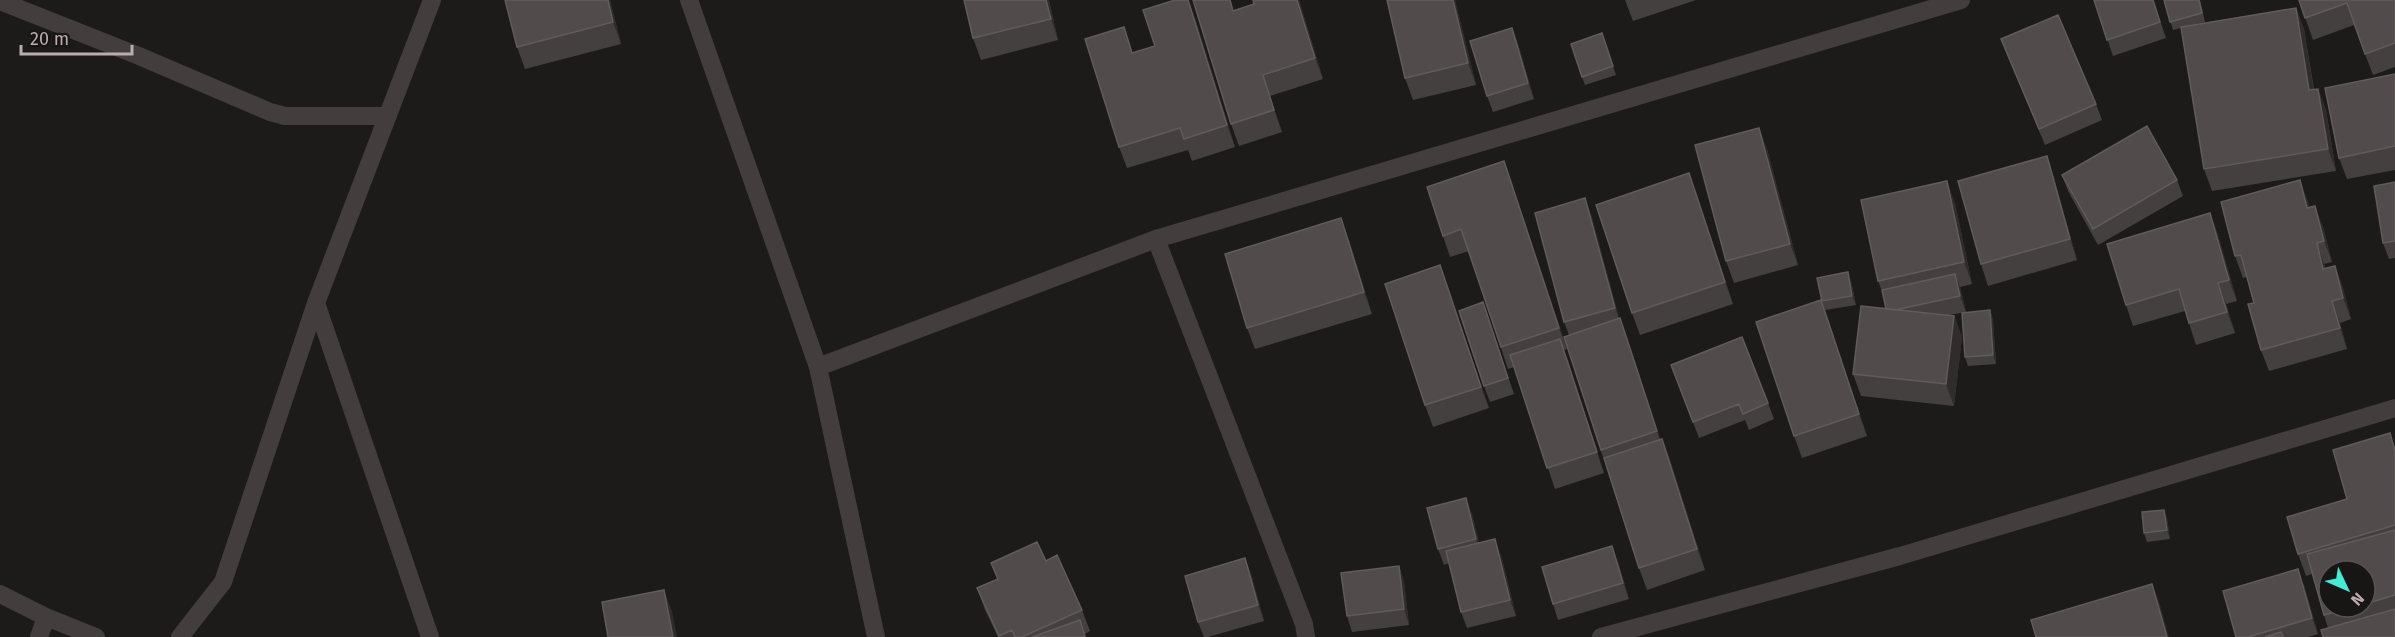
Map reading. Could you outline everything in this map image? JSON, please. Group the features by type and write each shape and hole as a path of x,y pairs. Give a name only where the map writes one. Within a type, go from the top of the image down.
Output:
{"street":[{"path":"180,637 223,582 316,303 432,0"},
{"path":"689,0 818,367 876,637"},
{"path":"818,367 1156,239 1961,0"},
{"path":"0,2 139,56 270,112 304,116 388,116"},
{"path":"1156,239 1305,630 1323,637"},
{"path":"316,303 430,637"},
{"path":"1601,637 1900,556 2395,408"},
{"path":"0,594 46,617 96,637"},
{"path":"39,637 46,617"}],"building":[{"path":"505,0 608,0 613,22 517,47"},
{"path":"964,0 1046,0 1051,19 973,38"},
{"path":"1175,0 1188,0 1227,125 1184,139 1180,128 1119,147 1085,39 1124,27 1132,53 1155,46 1143,10"},
{"path":"1193,0 1230,0 1233,11 1254,4 1253,0 1297,0 1315,58 1263,75 1274,110 1231,124"},
{"path":"1387,0 1453,0 1468,63 1405,78"},
{"path":"2094,0 2153,0 2160,22 2107,40"},
{"path":"2164,0 2199,0 2202,13 2170,22"},
{"path":"2299,0 2395,0 2395,43 2365,54 2347,3 2305,18"},
{"path":"2296,8 2309,90 2318,89 2328,149 2204,169 2181,27"},
{"path":"2058,15 2096,104 2039,129 2001,39"},
{"path":"1512,28 1528,83 1487,96 1470,41"},
{"path":"1602,33 1613,66 1582,77 1571,44"},
{"path":"2395,74 2395,146 2339,158 2325,88"},
{"path":"2147,126 2177,180 2093,229 2062,175"},
{"path":"1759,128 1790,244 1726,261 1695,145"},
{"path":"2047,156 2070,239 1981,264 1958,181"},
{"path":"1504,161 1559,328 1501,347 1461,229 1443,236 1427,187"},
{"path":"1689,173 1725,282 1632,313 1596,205"},
{"path":"2300,180 2307,208 2315,206 2324,241 2317,243 2323,269 2335,266 2343,298 2332,301 2340,328 2261,350 2248,304 2254,303 2241,255 2235,256 2221,202"},
{"path":"1947,181 1964,262 1878,281 1861,200"},
{"path":"2395,182 2395,241 2383,243 2374,186"},
{"path":"1585,198 1615,308 1564,322 1535,213"},
{"path":"2210,213 2229,280 2218,283 2227,312 2189,323 2179,289 2126,305 2107,244"},
{"path":"1341,218 1364,292 1247,328 1225,254"},
{"path":"1440,265 1481,387 1425,405 1385,284"},
{"path":"1848,272 1852,296 1822,301 1817,278"},
{"path":"1955,274 1960,296 1895,310 1886,309 1882,290"},
{"path":"1821,300 1859,414 1794,436 1756,322"},
{"path":"1483,302 1508,378 1484,386 1459,311"},
{"path":"1861,306 1954,316 1946,384 1853,374"},
{"path":"1990,310 1993,355 1965,357 1962,313"},
{"path":"1620,318 1657,431 1601,450 1564,337"},
{"path":"1742,337 1768,403 1743,414 1739,404 1693,422 1671,365"},
{"path":"1560,339 1597,452 1547,468 1510,355"},
{"path":"2390,433 2395,451 2395,525 2298,554 2287,517 2347,499 2333,450"},
{"path":"1662,439 1697,549 1639,568 1604,458"},
{"path":"1466,498 1476,539 1438,549 1427,508"},
{"path":"2164,510 2167,530 2144,533 2142,512"},
{"path":"2395,530 2395,595 2377,600 2377,559 2317,559 2317,590 2307,554"},
{"path":"1495,539 1510,600 1461,612 1446,551"},
{"path":"1037,542 1046,561 1057,555 1082,610 1022,637 1015,637 1012,630 999,636 977,588 998,579 991,563"},
{"path":"1612,546 1623,583 1553,604 1542,567"},
{"path":"1245,558 1258,605 1198,622 1185,576"},
{"path":"1399,566 1404,609 1347,616 1341,573"},
{"path":"2298,569 2312,618 2248,637 2236,637 2223,591"},
{"path":"2152,584 2167,637 2036,637 2031,620"},
{"path":"664,590 673,637 608,637 602,602"},
{"path":"2395,609 2395,637 2323,637 2321,630 2360,619 2377,619 2377,614"},
{"path":"1080,620 1085,637 1032,637"},
{"path":"2281,632 2283,637 2265,637"}]}
